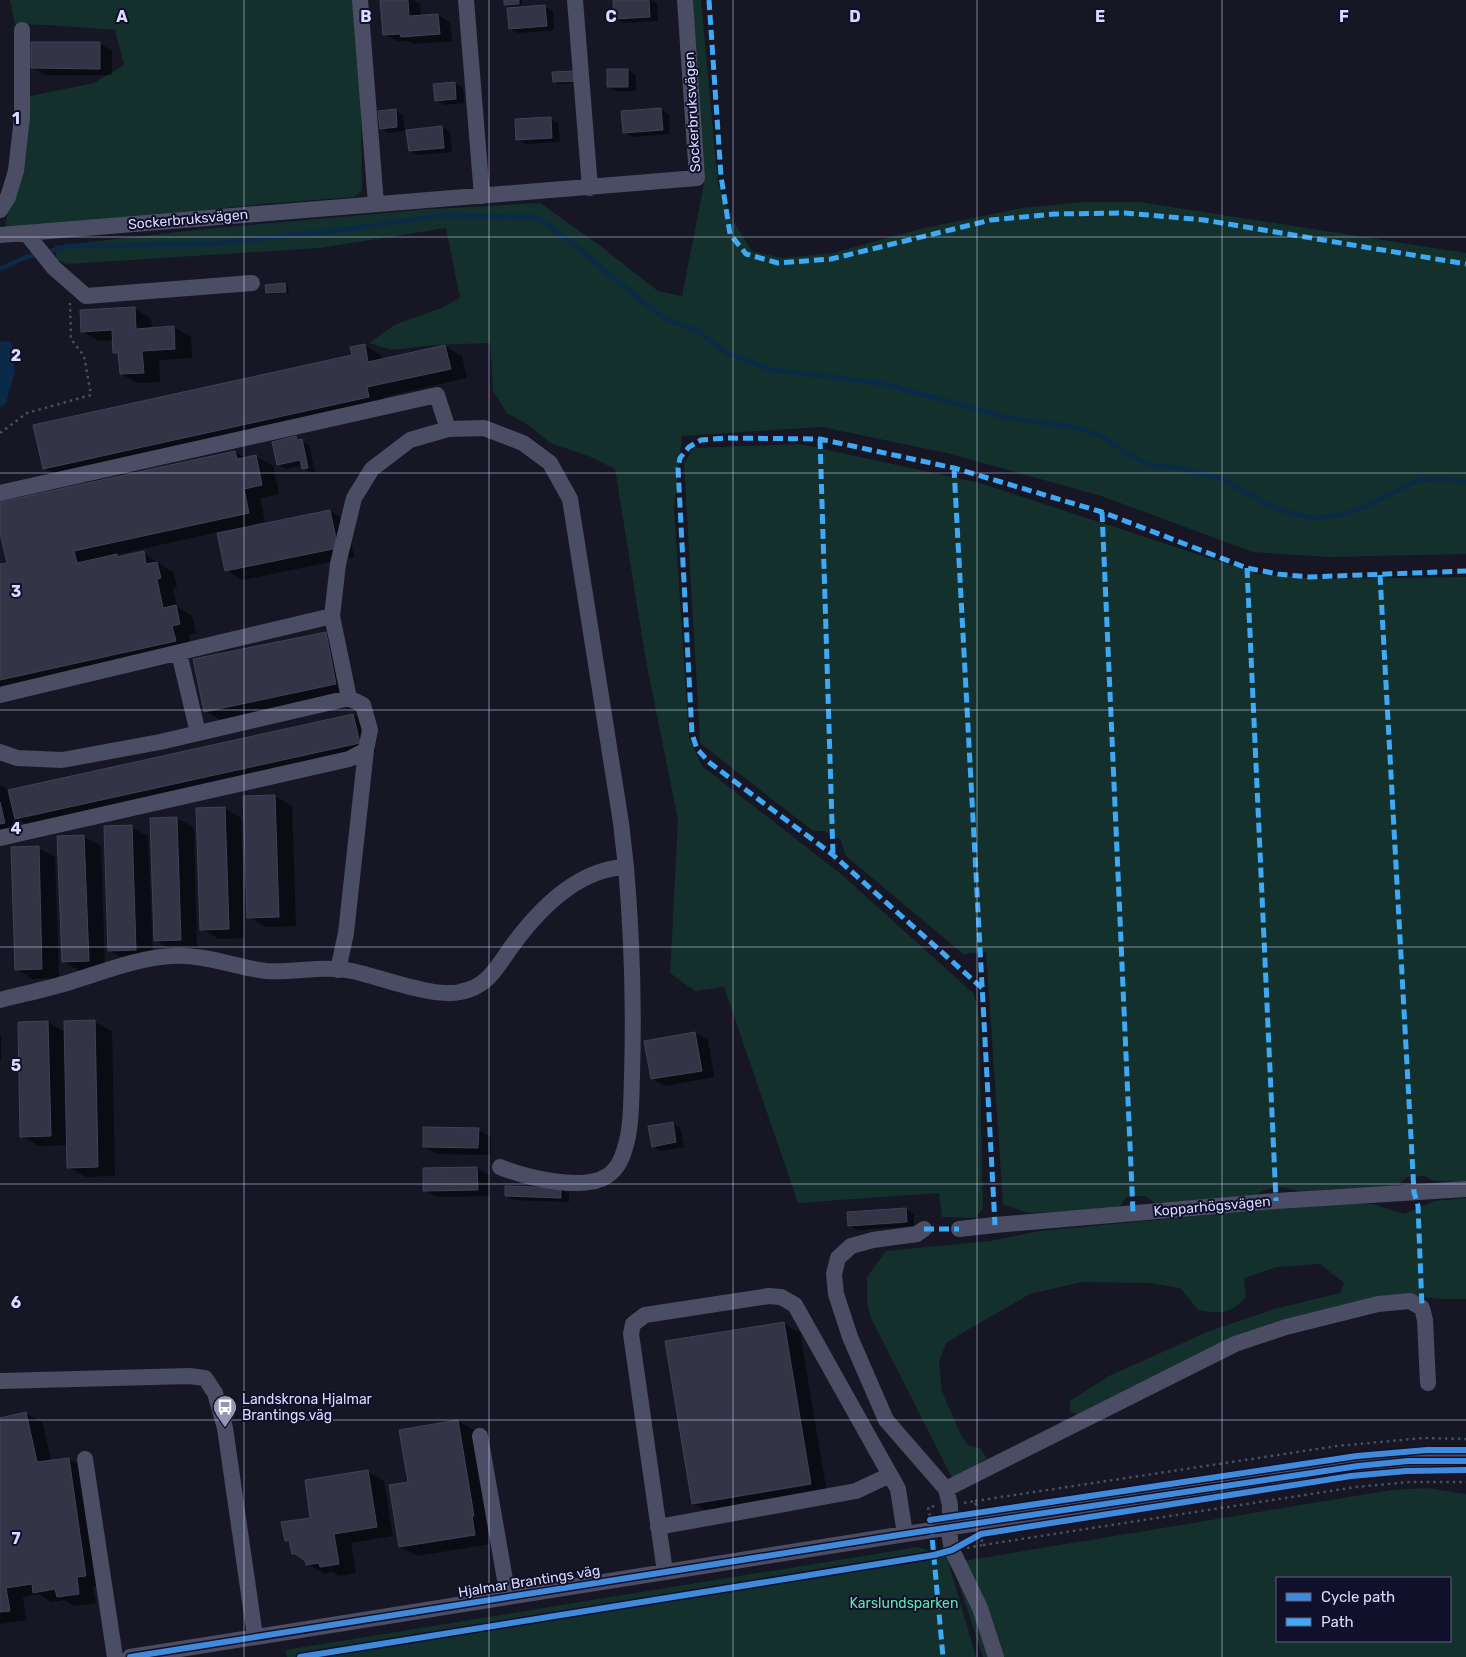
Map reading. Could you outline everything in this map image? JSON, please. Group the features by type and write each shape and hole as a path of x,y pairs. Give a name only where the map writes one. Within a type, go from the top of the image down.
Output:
{"street":[{"path":"360,0 376,204"},
{"path":"466,0 482,196"},
{"path":"575,0 590,188"},
{"name":"Sockerbruksvägen","path":"0,235 30,238 376,204 697,178 685,0"},
{"path":"0,210 8,196 17,162 22,117 22,30"},
{"path":"30,238 54,268 86,296 252,283"},
{"path":"0,493 437,395 448,429"},
{"path":"349,698 332,616 338,564 354,498 372,469 410,440 448,429 484,428 523,443 550,464 570,499 621,823 626,867 633,1054 626,1147 619,1165 606,1177 588,1183 548,1181 520,1175 500,1167"},
{"path":"0,695 332,616"},
{"path":"179,652 198,733"},
{"path":"0,752 17,758 62,760 160,742 349,698 363,705 370,730 366,750 346,932 338,970"},
{"path":"0,838 349,759 366,750"},
{"path":"0,1000 68,983 133,963 172,956 205,957 265,970 293,972 324,968 350,971 435,992 458,993 478,987 494,973 512,945 541,912 568,888 593,873 615,867 626,867"},
{"name":"Kopparhögsvägen","path":"959,1229 1247,1204 1466,1189"},
{"path":"924,1229 917,1234 872,1240 850,1246 838,1258 834,1274 836,1294 850,1337 886,1420 946,1489 950,1505 952,1550 980,1608 996,1657"},
{"path":"665,1572 631,1334 633,1324 645,1315 769,1296 781,1297 795,1305 898,1489 905,1534"},
{"path":"946,1489 1235,1344 1286,1327 1378,1304 1410,1301 1422,1308 1425,1320 1428,1383"},
{"path":"0,1381 189,1376 204,1378 215,1392 225,1428 255,1636"},
{"path":"480,1436 508,1597"},
{"path":"86,1459 115,1657"},
{"name":"Hjalmar Brantings väg","path":"130,1657 905,1534 931,1525 1358,1466 1408,1461 1466,1460"},
{"path":"658,1527 856,1491 890,1475"}],"path":[{"path":"0,433 27,413 90,395 84,356 71,339 69,282"},
{"path":"975,1501 1337,1446 1423,1438 1466,1438"},
{"path":"983,1545 1356,1487 1410,1482 1466,1482"},
{"path":"931,1525 950,1523 987,1512"},
{"path":"952,1550 981,1534 991,1532"}],"green space":[{"path":"10,0 353,0 361,104 362,191 354,197 263,204 43,227 5,227 11,197 15,99 94,83 124,65 115,30 15,24"},
{"path":"693,0 701,0 718,184 733,221 752,251 783,258 833,253 920,229 1022,208 1084,202 1140,202 1466,253 1466,554 1328,557 1253,552 1101,496 951,454 822,427 682,436 674,508 689,737 702,766 841,874 974,994 979,1017 983,1209 975,1218 942,1217 939,1193 798,1203 724,987 695,991 670,973 678,820 646,661 615,469 589,456 550,443 530,426 507,413 493,391 490,343 434,345 392,350 369,343 394,325 441,308 460,298 446,228 320,248 67,264 57,260 55,246 204,229 430,209 540,203 599,245 658,291 682,296 705,179"},
{"path":"800,444 980,483 1258,574 1321,579 1466,577 1466,1181 1435,1181 1425,1176 1407,1177 1397,1186 1298,1191 1286,1188 1270,1188 1255,1196 1155,1203 1145,1196 1126,1197 1118,1209 1028,1213 1003,1204 986,952 963,954 846,856 840,839 825,831 813,831 700,743 684,463 694,448"},
{"path":"1466,1198 1466,1299 1441,1299 1403,1295 1273,1325 1082,1416 1070,1411 1070,1401 1109,1376 1207,1332 1274,1309 1340,1293 1344,1283 1320,1264 1277,1267 1244,1278 1246,1297 1235,1307 1224,1312 1198,1310 1180,1288 1150,1283 1082,1282 1030,1294 946,1343 939,1363 942,1391 961,1435 969,1446 980,1448 987,1458 953,1480 871,1318 867,1302 867,1277 886,1251 990,1241 1040,1231 1333,1203 1373,1204 1404,1214 1434,1201"},
{"path":"1427,1488 1466,1494 1466,1657 983,1657 952,1563 1391,1490"},
{"name":"Karslundsparken","path":"918,1547 947,1557 976,1657 287,1657 285,1650"}],"water":[{"path":"0,341 11,342 15,371 6,403 0,408"}],"building":[{"path":"380,0 408,0 409,16 438,14 440,34 401,37 400,34 383,35"},
{"path":"504,0 519,0 519,4 504,5"},
{"path":"613,0 649,0 650,17 614,19"},
{"path":"545,5 547,26 509,29 507,8"},
{"path":"31,42 100,42 100,69 31,68"},
{"path":"607,69 628,69 628,87 607,87"},
{"path":"576,71 577,81 553,82 552,72"},
{"path":"455,82 456,99 435,101 433,84"},
{"path":"661,108 663,130 623,133 621,111"},
{"path":"396,109 397,127 380,129 378,111"},
{"path":"551,117 552,138 516,140 515,119"},
{"path":"442,126 444,148 409,151 406,130"},
{"path":"285,283 286,292 266,293 265,285"},
{"path":"135,307 136,329 174,326 175,349 142,351 144,373 120,374 118,353 113,353 112,330 81,332 80,310"},
{"path":"365,344 368,362 445,345 451,369 367,387 369,397 43,469 33,425 352,355 350,347"},
{"path":"296,436 297,440 302,439 308,468 302,469 300,460 277,465 272,442"},
{"path":"235,451 237,459 256,455 262,485 244,489 249,513 74,551 77,563 117,554 117,557 144,551 146,564 157,562 161,578 157,579 163,608 176,605 180,624 172,626 176,641 0,680 0,564 7,563 0,533 0,502"},
{"path":"330,510 338,548 225,571 217,533"},
{"path":"326,632 336,684 204,712 193,659"},
{"path":"353,714 360,743 15,819 8,790"},
{"path":"275,795 279,917 247,918 243,796"},
{"path":"0,802 5,823 0,824"},
{"path":"225,807 229,929 200,930 196,808"},
{"path":"177,817 181,940 154,941 150,818"},
{"path":"132,825 136,950 108,951 104,826"},
{"path":"84,835 89,961 62,962 57,836"},
{"path":"39,846 42,969 15,970 11,847"},
{"path":"95,1020 98,1167 67,1168 64,1021"},
{"path":"48,1021 51,1136 20,1137 18,1022"},
{"path":"695,1032 702,1071 651,1079 644,1041"},
{"path":"673,1122 676,1142 652,1147 648,1126"},
{"path":"423,1127 479,1128 478,1148 423,1147"},
{"path":"477,1167 478,1190 423,1191 423,1168"},
{"path":"505,1186 561,1188 561,1198 505,1196"},
{"path":"906,1208 907,1222 848,1226 847,1212"},
{"path":"784,1322 811,1484 692,1504 665,1341"},
{"path":"26,1412 37,1462 69,1458 86,1576 77,1577 79,1594 57,1597 55,1589 33,1593 32,1584 6,1588 10,1611 0,1612 0,1418"},
{"path":"458,1420 474,1516 472,1516 475,1535 399,1547 389,1485 408,1482 399,1430"},
{"path":"368,1470 377,1527 334,1534 339,1564 320,1567 319,1563 306,1565 305,1561 292,1554 289,1541 285,1541 281,1522 310,1518 305,1480"}],"waterway":[{"path":"47,252 68,246 209,244 340,230 439,216 536,217 569,240 618,282 666,319 698,331 729,354 772,370 884,384 1009,418 1074,427 1101,436 1149,465 1180,468 1220,478 1278,510 1312,518 1341,515 1366,506 1418,480 1443,479 1466,482"},
{"path":"0,269 26,257 39,254"}],"marked path":[{"path":"709,0 721,176 730,234 746,254 778,263 831,259 991,220 1055,214 1125,213 1204,220 1466,264"},
{"path":"982,988 833,855 710,763 697,749 692,734 678,468 680,458 689,447 701,440 725,438 820,439 954,468 1102,512 1247,568 1278,574 1309,577 1466,571"},
{"path":"820,439 833,855"},
{"path":"954,468 995,1225"},
{"path":"1102,512 1133,1213"},
{"path":"1247,568 1276,1201"},
{"path":"1380,575 1414,1192 1418,1206 1422,1308"},
{"path":"924,1229 959,1229"},
{"path":"931,1525 943,1657"}],"cycle path":[{"path":"930,1520 1357,1456 1427,1450 1466,1450"},
{"path":"130,1657 905,1534 1358,1466 1408,1461 1466,1461"},
{"path":"300,1657 934,1555 952,1550 981,1534 1351,1476 1406,1471 1466,1470"}],"place":[{"name":"Landskrona Hjalmar Brantings väg","path":"225,1428"}]}
